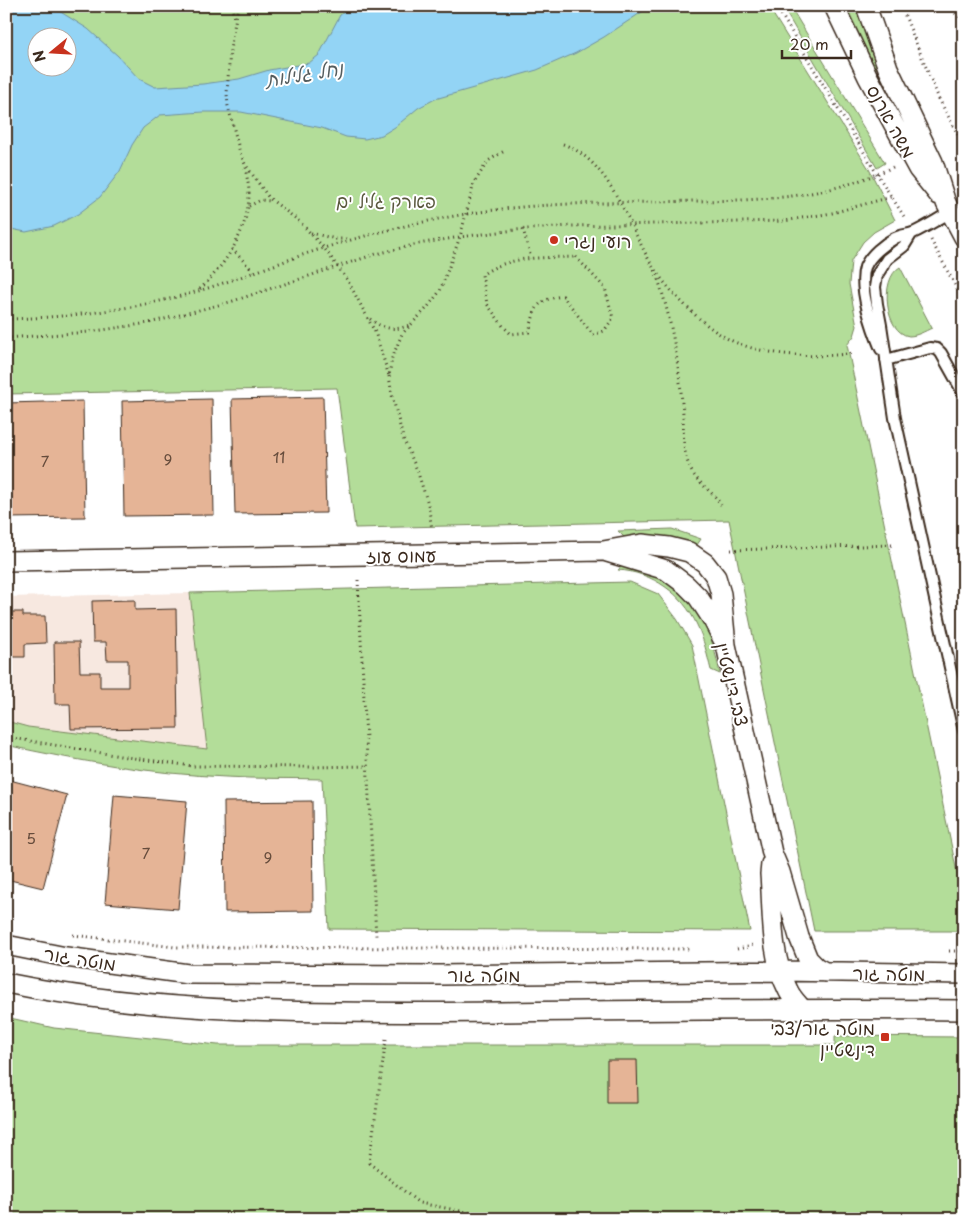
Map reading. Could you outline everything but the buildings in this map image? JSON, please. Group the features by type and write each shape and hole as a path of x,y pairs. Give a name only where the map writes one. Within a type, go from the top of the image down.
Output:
{"street":[{"name":"משה ארנס","path":"834,6 868,77 918,170 948,208 964,237"},
{"name":"משה ארנס","path":"866,6 888,68 933,162 948,208"},
{"name":"עמוס עוז","path":"6,562 603,551 642,544 669,547 689,552 705,563 716,577 721,594 726,645"},
{"name":"צבי דינשטיין","path":"603,551 666,570 698,597 714,620 726,645 772,853 780,872 800,941 808,959 825,972"},
{"name":"צבי דינשטיין","path":"772,853 766,940 789,977 802,1009"},
{"path":"751,972 762,964 768,956 766,940"},
{"name":"צבי דינשטיין","path":"789,977 802,958 800,941"},
{"name":"מוטה גור","path":"6,946 66,957 188,974 440,975 751,972 789,977 825,972 964,974"},
{"path":"741,1010 762,1004 779,996 789,977"},
{"name":"מוטה גור","path":"6,983 124,1003 221,1009 407,1013 802,1009 964,1010"}],"lane":[{"path":"948,208 912,233 897,237 886,244 870,258 865,268 863,285 872,329 886,360 895,418 964,731"},
{"path":"886,360 930,348 936,349 941,353 964,394"}],"path":[{"path":"232,6 235,24"},
{"path":"238,6 226,94 240,153 245,164 269,198 300,222 324,248 348,281 368,318 382,351 403,438 418,470 428,504 432,529"},
{"path":"776,6 905,218"},
{"path":"901,6 939,99 964,146"},
{"path":"948,6 964,22"},
{"path":"563,144 586,156 596,167 632,225 654,267 666,306 677,357 682,404 683,441 687,459 691,471 716,496 721,505"},
{"path":"389,376 392,358 402,334 416,321 440,291 460,237 474,183 488,161 506,150"},
{"path":"198,291 213,276 238,240 249,206 245,164"},
{"path":"6,319 66,315 159,301 198,291 352,240 412,224 466,214 513,208 777,199 821,192 877,174 892,167"},
{"path":"6,338 89,332 149,323 230,302 376,254 460,237 523,229 569,226 784,221 832,213 891,197"},
{"path":"249,206 260,200 274,202"},
{"path":"523,229 531,258"},
{"path":"309,232 336,239 352,240"},
{"path":"933,243 964,302"},
{"path":"232,248 254,272"},
{"path":"576,257 605,288 613,318 604,331 593,335 563,296 547,298 535,309 529,332 511,334 503,326 487,304 482,275 494,266 531,258 576,257"},
{"path":"654,267 681,301 695,314 723,336 740,344 776,352 816,356 853,352"},
{"path":"368,318 383,327 392,329 407,326 416,321"},
{"path":"731,550 893,545"},
{"path":"358,580 376,937"},
{"path":"6,737 192,766 367,766"},
{"path":"70,934 175,947 691,949"},
{"path":"730,950 748,947 766,940"},
{"path":"386,1039 369,1163 419,1203 503,1219"}],"shaded area":[{"path":"190,593 207,749 28,727 6,721 6,597"}],"green space":[{"name":"פארק גליל ים","path":"6,6 768,6 869,169 895,220 874,232 863,242 851,261 849,284 857,326 854,336 847,345 964,906 964,931 814,931 729,520 355,528 337,388 6,394"},
{"path":"782,6 790,6 885,163 877,168"},
{"path":"844,6 856,6 877,68 874,69"},
{"path":"900,267 932,328 912,336 901,333 895,326 890,316 888,305 887,293 889,282 893,273"},
{"path":"672,529 701,539 697,545 674,538 625,538 618,531"},
{"path":"624,564 657,573 671,582 693,604 707,629 720,674 711,670 699,630 684,604 654,580 643,575 618,570"},
{"path":"630,582 658,594 677,619 692,645 750,931 329,929 322,779 238,778 143,770 6,745 6,721 28,727 207,749 190,593"},
{"path":"6,1017 54,1028 218,1045 835,1045 835,1036 964,1037 964,1219 6,1219"}],"water":[{"name":"נחל גלילות","path":"6,6 36,6 59,11 88,29 118,56 139,79 155,87 203,84 239,79 269,70 309,63 319,55 340,15 352,6 498,6 525,9 536,6 651,6 576,53 537,70 435,99 418,108 382,135 365,139 346,137 322,128 241,112 160,115 143,128 132,145 120,171 100,197 78,214 54,226 26,232 6,228"}],"place":[{"name":"רועי נגרי","path":"554,240"},
{"name":"מוטה גור/צבי דינשטיין","path":"885,1037"}]}
